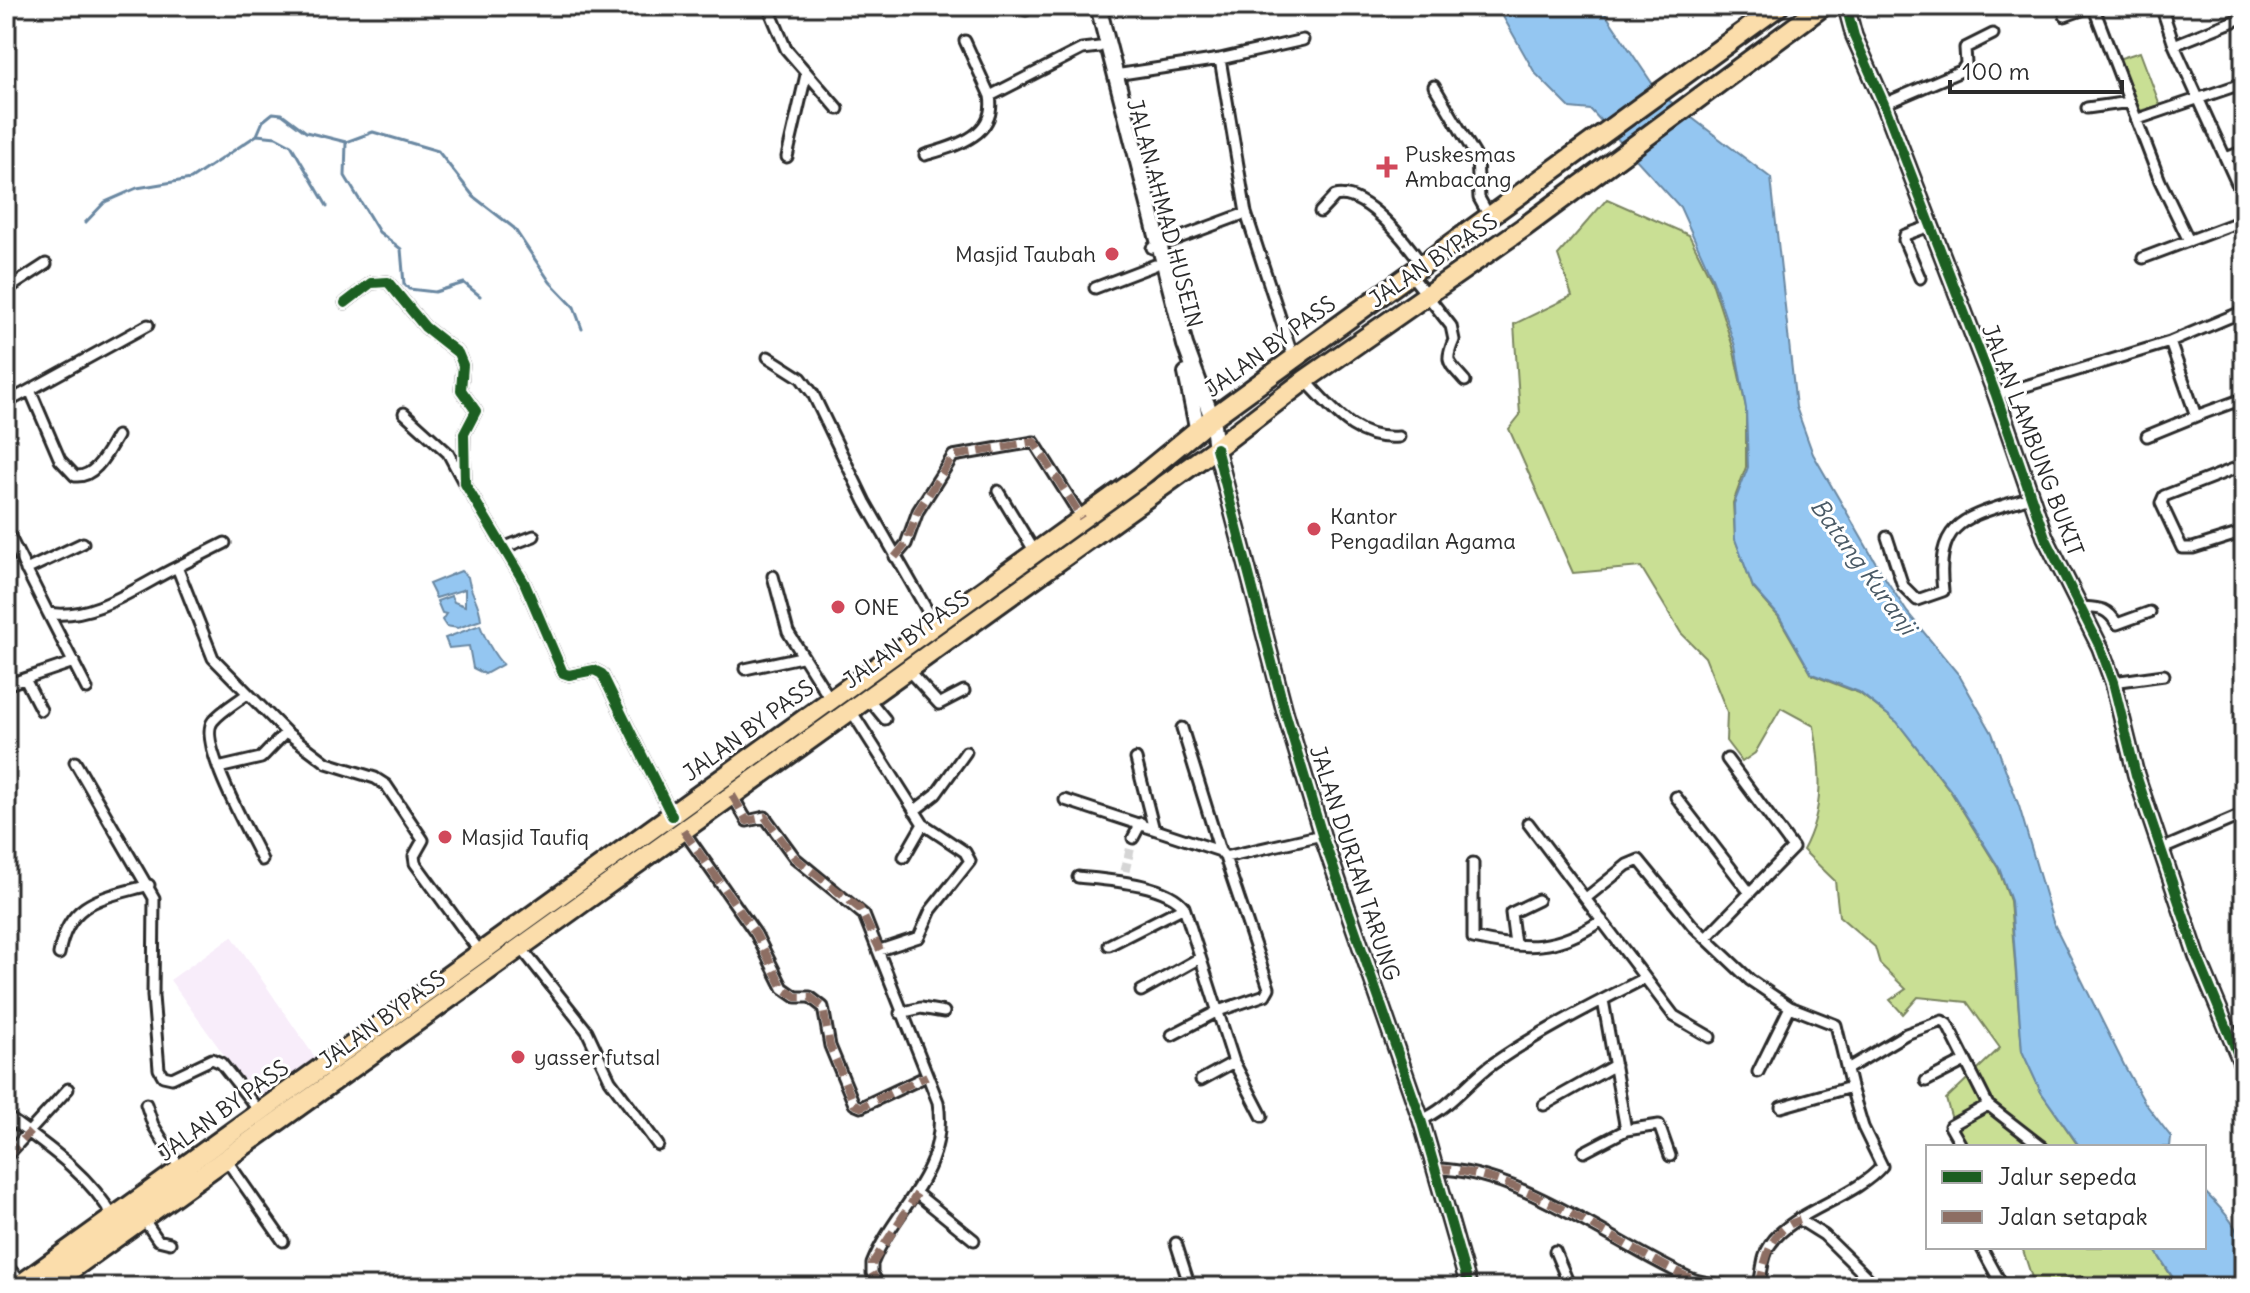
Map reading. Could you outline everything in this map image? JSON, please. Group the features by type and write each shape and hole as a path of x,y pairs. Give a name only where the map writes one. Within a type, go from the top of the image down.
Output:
{"highway":[{"name":"JALAN BY PASS","path":"20,1285 114,1218 138,1211 181,1170 634,841 677,823 830,699 1082,518 1198,432 1212,418 1779,6"},
{"name":"JALAN BYPASS","path":"57,1284 138,1211 225,1158 522,949 647,858 677,823 732,795 1216,448 1426,293 1523,228 1823,6"},
{"path":"930,627 939,646"},
{"path":"634,841 647,858"}],"street":[{"path":"768,6 781,39 806,75 838,109"},
{"name":"JALAN AHMAD HUSEIN","path":"1090,6 1155,246 1185,345 1212,418"},
{"name":"JALAN AHMAD HUSEIN","path":"1098,6 1155,246 1155,265 1193,394 1198,432"},
{"name":"JALAN LAMBUNG BUKIT","path":"1846,6 1854,36 1884,104 1996,395 2030,497 2113,682 2136,775 2197,956 2244,1069"},
{"path":"2065,16 2093,6 2160,181 2189,241"},
{"path":"2161,6 2174,45 2244,199"},
{"path":"2174,45 2244,17"},
{"path":"1884,104 1961,71 1966,64 1965,48 1993,34"},
{"path":"1115,75 1220,59 1303,40"},
{"path":"925,155 959,145 978,133 991,112 990,96 965,41"},
{"path":"990,96 1082,49 1099,47"},
{"path":"1220,59 1246,213 1294,360"},
{"path":"787,157 806,75"},
{"path":"2138,119 2244,83"},
{"path":"1434,86 1477,158 1479,198 1496,211"},
{"path":"2087,108 2130,102"},
{"path":"2226,158 2244,151"},
{"path":"1320,212 1335,196 1355,198 1401,236 1426,293 1451,326 1454,340 1447,352 1448,360 1465,381"},
{"path":"1155,246 1246,213"},
{"path":"2143,258 2244,220"},
{"path":"1920,278 1904,240 1905,235 1930,226"},
{"path":"6,290 46,264"},
{"path":"1095,288 1155,265"},
{"path":"345,303 371,283 388,282 425,327 458,353 463,365 461,390 476,411 464,434 465,484"},
{"path":"1996,395 2170,342 2244,311"},
{"path":"6,403 148,325"},
{"path":"2170,342 2196,416"},
{"path":"768,357 801,378 813,394 930,627"},
{"path":"1305,380 1339,414 1368,436 1399,437"},
{"path":"30,390 60,460 75,476 84,477 94,470 117,436"},
{"path":"2147,436 2241,400 2244,418"},
{"path":"404,413 448,453 524,582 563,673 569,675 594,670 602,674 677,823 756,934 783,988 796,997 810,997 823,1007 830,1046 854,1104 861,1107 927,1076"},
{"name":"JALAN DURIAN TARUNG","path":"1212,418 1216,448 1285,712 1322,835 1421,1120 1469,1287"},
{"path":"895,557 904,547 918,511 953,456 974,450 1031,440 1082,518"},
{"path":"2244,465 2164,496 2161,503 2182,548 2193,548 2244,532"},
{"path":"998,491 1035,552"},
{"path":"1887,537 1903,586 1917,600 1943,591 1944,545 1959,522 2030,497"},
{"path":"6,529 87,689"},
{"path":"505,547 534,536"},
{"path":"26,570 83,543"},
{"path":"48,613 68,615 90,611 225,543"},
{"path":"177,567 213,658 247,694 286,732 327,763 375,778 395,795 423,840 414,856 415,863 480,952"},
{"path":"773,576 783,622 801,657 830,699"},
{"path":"2080,607 2102,607 2110,612 2117,624 2150,612"},
{"path":"745,669 782,664 801,657"},
{"path":"6,685 74,662"},
{"path":"907,669 939,704 964,691"},
{"path":"2113,682 2164,675"},
{"path":"25,679 41,710"},
{"path":"247,694 211,722 218,768 262,860"},
{"path":"867,697 885,719"},
{"path":"850,709 923,824 968,854 969,865 931,910 919,937 880,950"},
{"path":"1172,1035 1218,1011 1265,995 1269,988 1182,728"},
{"path":"218,768 261,758 286,732"},
{"path":"914,811 936,794 966,752"},
{"path":"1136,759 1153,826"},
{"path":"1706,938 1791,852 1793,846 1727,759"},
{"path":"75,762 149,885 157,916 153,996 159,1069 163,1076 172,1078 212,1059 221,1063 260,1112"},
{"path":"732,795 747,821 767,818 795,858 860,909 880,950 900,1013 938,1102 941,1133 925,1182 872,1264 872,1273 880,1287"},
{"path":"1676,797 1750,893"},
{"path":"1065,800 1153,826 1223,854 1322,835"},
{"path":"2162,849 2244,814"},
{"path":"1133,838 1141,823"},
{"path":"1528,823 1674,1016 1710,1037"},
{"path":"904,857 923,824"},
{"path":"1586,898 1631,862 1639,860 1706,938 1750,980 1790,1007 1834,1022 1863,1127 1882,1166 1800,1220 1790,1223 1770,1245 1758,1287"},
{"path":"1473,863 1471,937 1552,946 1581,934 1602,920"},
{"path":"1120,881 1125,871"},
{"path":"1078,877 1120,881 1174,897 1184,907 1198,959 1234,1062 1262,1116"},
{"path":"59,954 63,929 83,908 149,885"},
{"path":"1515,944 1511,913 1538,900"},
{"path":"1109,945 1184,907"},
{"path":"522,949 587,1031 610,1080 658,1145"},
{"path":"1141,991 1198,959"},
{"path":"1421,1120 1517,1048 1645,978"},
{"path":"1603,1000 1626,1130"},
{"path":"1758,1072 1790,1007"},
{"path":"900,1013 921,1008 944,1012"},
{"path":"1849,1068 1936,1020 1947,1024 1988,1105 2039,1145"},
{"path":"1926,1081 1965,1061"},
{"path":"1201,1080 1234,1062"},
{"path":"1544,1105 1615,1065"},
{"path":"1781,1107 1851,1087"},
{"path":"6,1157 68,1089"},
{"path":"146,1104 153,1125 181,1170"},
{"path":"1961,1145 1950,1126 1988,1105"},
{"path":"6,1116 79,1172 101,1195 114,1218"},
{"path":"1584,1152 1626,1130 1659,1125 1670,1156"},
{"path":"225,1158 283,1241"},
{"path":"1435,1169 1475,1172 1608,1233 1693,1279 1739,1287"},
{"path":"917,1194 974,1240"},
{"path":"138,1211 158,1240 170,1243"},
{"path":"1800,1220 1824,1235 1877,1287"},
{"path":"1176,1243 1190,1287"},
{"path":"1982,1249 2003,1287"},
{"path":"1555,1251 1570,1287"},
{"path":"6,1265 20,1285"},
{"path":"2061,1287 2082,1283"}],"shaded area":[{"path":"232,936 316,1059 258,1102 170,980"}],"green space":[{"path":"2140,52 2160,105 2136,112 2118,59"},
{"path":"1607,199 1689,235 1711,279 1733,347 1746,408 1746,467 1733,503 1735,539 1753,588 1778,616 1812,675 1859,693 1897,722 1951,792 1998,868 2010,901 2022,1051 2041,1092 2078,1145 1959,1145 1946,1099 2000,1048 1967,1002 1918,997 1903,1014 1890,1000 1906,989 1880,964 1875,947 1839,916 1835,881 1803,850 1818,805 1814,726 1781,708 1755,753 1742,762 1726,741 1727,712 1705,657 1681,633 1641,567 1573,573 1509,429 1520,415 1514,324 1572,296 1558,255"},
{"path":"2023,1249 2154,1249 2178,1287 2035,1287"}],"water":[{"name":"Batang Kuranji","path":"1497,6 1600,6 1658,92 1771,178 1796,407 1813,454 1880,570 1907,612 1959,675 1992,733 2019,806 2053,922 2125,1067 2145,1103 2171,1137 2170,1145 2079,1145 2041,1092 2022,1051 2011,901 1999,868 1951,791 1897,722 1859,692 1812,674 1779,616 1753,587 1735,539 1734,504 1748,467 1746,408 1735,346 1713,280 1680,207 1591,110 1570,108 1535,73"},
{"path":"461,571 468,577 481,620 458,628 446,626 442,620 446,614 442,613 437,601 451,596 454,602 465,606 465,589 436,598 429,584"},
{"path":"480,625 486,640 503,664 485,674 473,668 469,646 449,648 445,638"},
{"path":"2206,1193 2238,1233 2243,1255 2244,1287 2179,1287 2154,1249 2206,1249"}],"waterway":[{"path":"257,135 263,121 273,113 282,114 306,132 346,142 373,132 438,151 474,197 514,228 550,282 574,307 582,329"},
{"path":"85,223 105,202 137,188 191,179 257,135 276,137 291,145 327,206"},
{"path":"346,142 345,176 379,232 401,249 404,284 409,289 435,292 464,283 480,296"}],"tunnel":[{"path":"1125,871 1133,838"}],"marked path":[{"path":"895,557 906,544 918,511 953,456 1034,442 1082,518"},
{"path":"732,795 747,821 765,817 795,858 860,909 880,950"},
{"path":"683,830 756,934 783,988 796,997 810,997 823,1007 830,1046 854,1104 861,1107 927,1076"},
{"path":"6,1157 30,1132"},
{"path":"1435,1169 1467,1172 1500,1181 1566,1211 1690,1278 1739,1287"},
{"path":"880,1287 872,1273 872,1264 917,1194"},
{"path":"1758,1287 1775,1239 1781,1231 1800,1220"}],"cycle path":[{"path":"1846,6 1854,36 1884,104 1996,395 2045,537 2100,647 2113,682 2136,775 2197,956 2244,1069"},
{"path":"345,303 371,283 388,282 425,327 458,353 463,365 461,390 476,411 464,434 465,484 524,582 563,673 569,675 594,670 602,674 672,816"},
{"path":"1216,448 1285,712 1322,835 1421,1120 1469,1287"}],"place":[{"name":"Puskesmas Ambacang","path":"1387,167"},
{"name":"Masjid Taubah","path":"1112,254"},
{"name":"Kantor Pengadilan Agama","path":"1314,529"},
{"name":"ONE","path":"838,607"},
{"name":"Masjid Taufiq","path":"445,837"},
{"name":"yasser futsal","path":"518,1057"}]}
